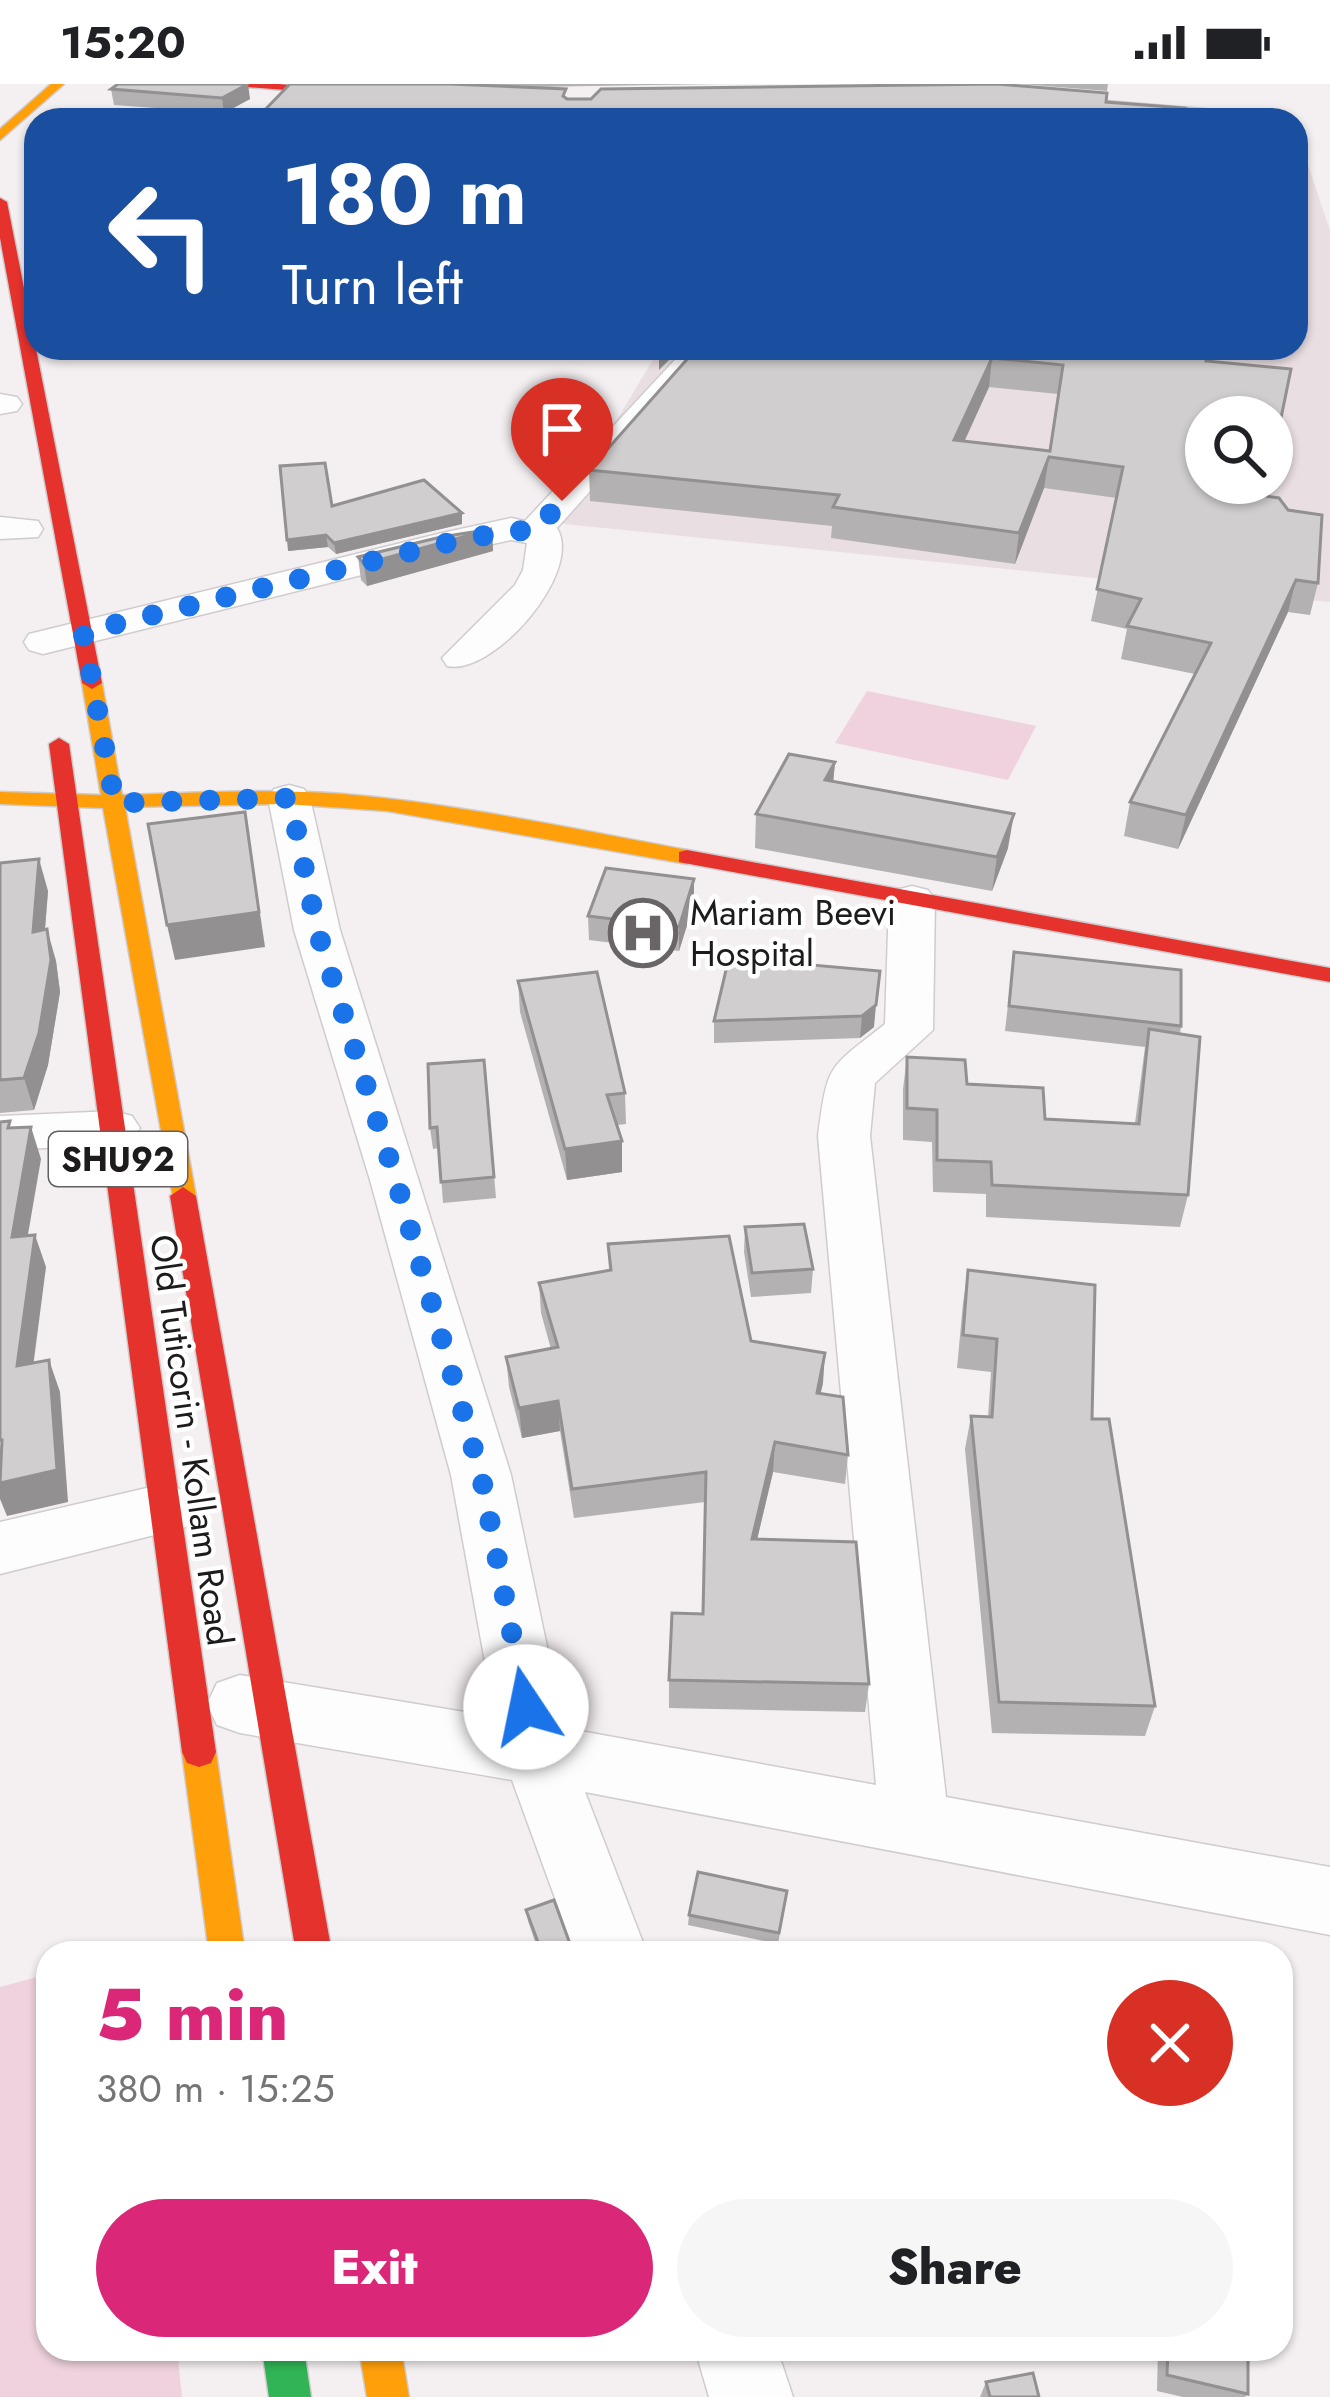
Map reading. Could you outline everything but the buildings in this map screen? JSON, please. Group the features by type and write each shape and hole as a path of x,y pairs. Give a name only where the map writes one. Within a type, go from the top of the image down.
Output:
{"main road":[{"path":"31,108 58,84"},
{"path":"216,84 404,94"},
{"path":"1057,100 1130,108"},
{"path":"0,136 24,114"},
{"path":"0,202 24,326"},
{"path":"30,360 115,803 312,1941"},
{"path":"0,367 5,411"},
{"name":"Old Tuticorin - Kollam Road","path":"54,711 224,1941"},
{"path":"0,798 69,804 290,798 443,812 1330,975"},
{"path":"0,824 69,804"},
{"path":"285,2361 290,2397"},
{"path":"382,2361 388,2397"}],"street":[{"path":"534,532 692,360"},
{"path":"43,642 442,544 512,530 544,535 547,553 512,617 460,658"},
{"path":"290,798 317,930 396,1180 481,1475 536,1754 606,1941"},
{"path":"912,900 909,1030 851,1077 844,1136 914,1823"},
{"path":"0,1132 114,1128"},
{"path":"0,1548 164,1509"},
{"path":"190,1696 536,1754 1330,1901"},
{"path":"740,2361 751,2397"}],"shaded area":[{"path":"1308,165 1330,231 1330,602 555,523 653,360 1308,360"},
{"path":"867,691 1036,726 1008,780 835,743"},
{"path":"36,1977 36,2361 178,2361 182,2397 0,2397 0,1987"}],"traffic: fast":[{"path":"1093,104 1142,108"},
{"path":"285,2361 290,2397"}],"traffic: slow":[{"path":"31,108 58,84"},
{"path":"0,136 24,114"},
{"path":"92,683 183,1196"},
{"path":"0,798 337,800 488,819 687,857"},
{"path":"199,1752 225,1941"},
{"path":"382,2361 388,2397"}],"traffic: jam":[{"path":"216,84 373,93"},
{"path":"0,202 24,327"},
{"path":"30,360 92,683"},
{"path":"59,744 199,1752"},
{"path":"687,857 1330,975"},
{"path":"183,1196 312,1941"}],"place":[{"name":"Mariam Beevi Hospital","path":"643,933"}],"route":[{"path":"526,1707 481,1475 396,1180 317,930 290,798 115,803 83,632 442,544 512,530 534,532 562,501"}]}
